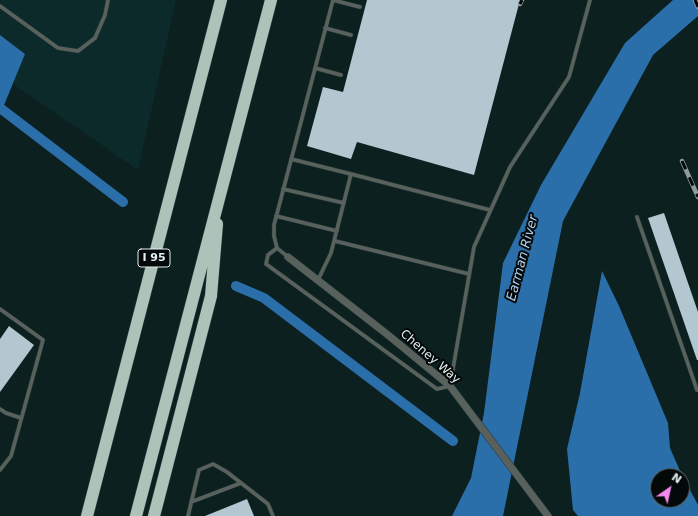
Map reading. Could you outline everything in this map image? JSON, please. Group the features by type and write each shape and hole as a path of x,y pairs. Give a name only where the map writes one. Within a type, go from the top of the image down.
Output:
{"highway":[{"name":"I 95","path":"87,516 221,0"},
{"path":"136,516 271,0"},
{"path":"154,516 211,296 220,191"}],"street":[{"name":"Cheney Way","path":"288,257 388,335 450,386 548,516"}],"lane":[{"path":"0,6 58,48 78,51 95,38 105,15 108,0"},
{"path":"288,257 277,248 274,236 274,225 333,0 360,7"},
{"path":"277,248 268,255 266,264 437,389 450,386 474,247 510,167 569,77 590,0"},
{"path":"325,28 351,34"},
{"path":"315,68 341,75"},
{"path":"291,159 490,210"},
{"path":"318,281 331,253 351,174"},
{"path":"283,189 344,204"},
{"path":"276,216 337,231"},
{"path":"637,217 698,396"},
{"path":"335,240 469,274"},
{"path":"0,470 11,456 43,340 1,311"},
{"path":"0,409 6,413 21,418"},
{"path":"188,516 198,470 213,464 227,472 268,504 273,516"},
{"path":"191,502 241,483"}],"shaded area":[{"path":"0,0 176,0 138,170 13,84 25,54 0,35"}],"water":[{"name":"Earman River","path":"673,0 698,0 698,16 653,55 563,221 503,516 452,516 471,478 484,413 503,263 541,185 625,43"},
{"path":"0,35 25,54 0,115"},
{"path":"602,271 619,306 668,423 670,448 679,468 650,468 650,508 690,508 690,490 698,505 698,516 578,516 573,510 567,449 580,393"}],"building":[{"path":"367,0 520,0 474,175 357,142 351,159 307,146 323,87 343,92"},
{"path":"664,213 698,312 698,360 648,218"},
{"path":"9,326 34,345 0,392 0,339"},
{"path":"247,499 254,516 205,516"}],"waterway":[{"path":"0,108 123,202"},
{"path":"236,286 264,298 453,441"}],"railway":[{"path":"520,4 522,0"},
{"path":"695,0 698,7"},
{"path":"682,161 698,197"}]}
